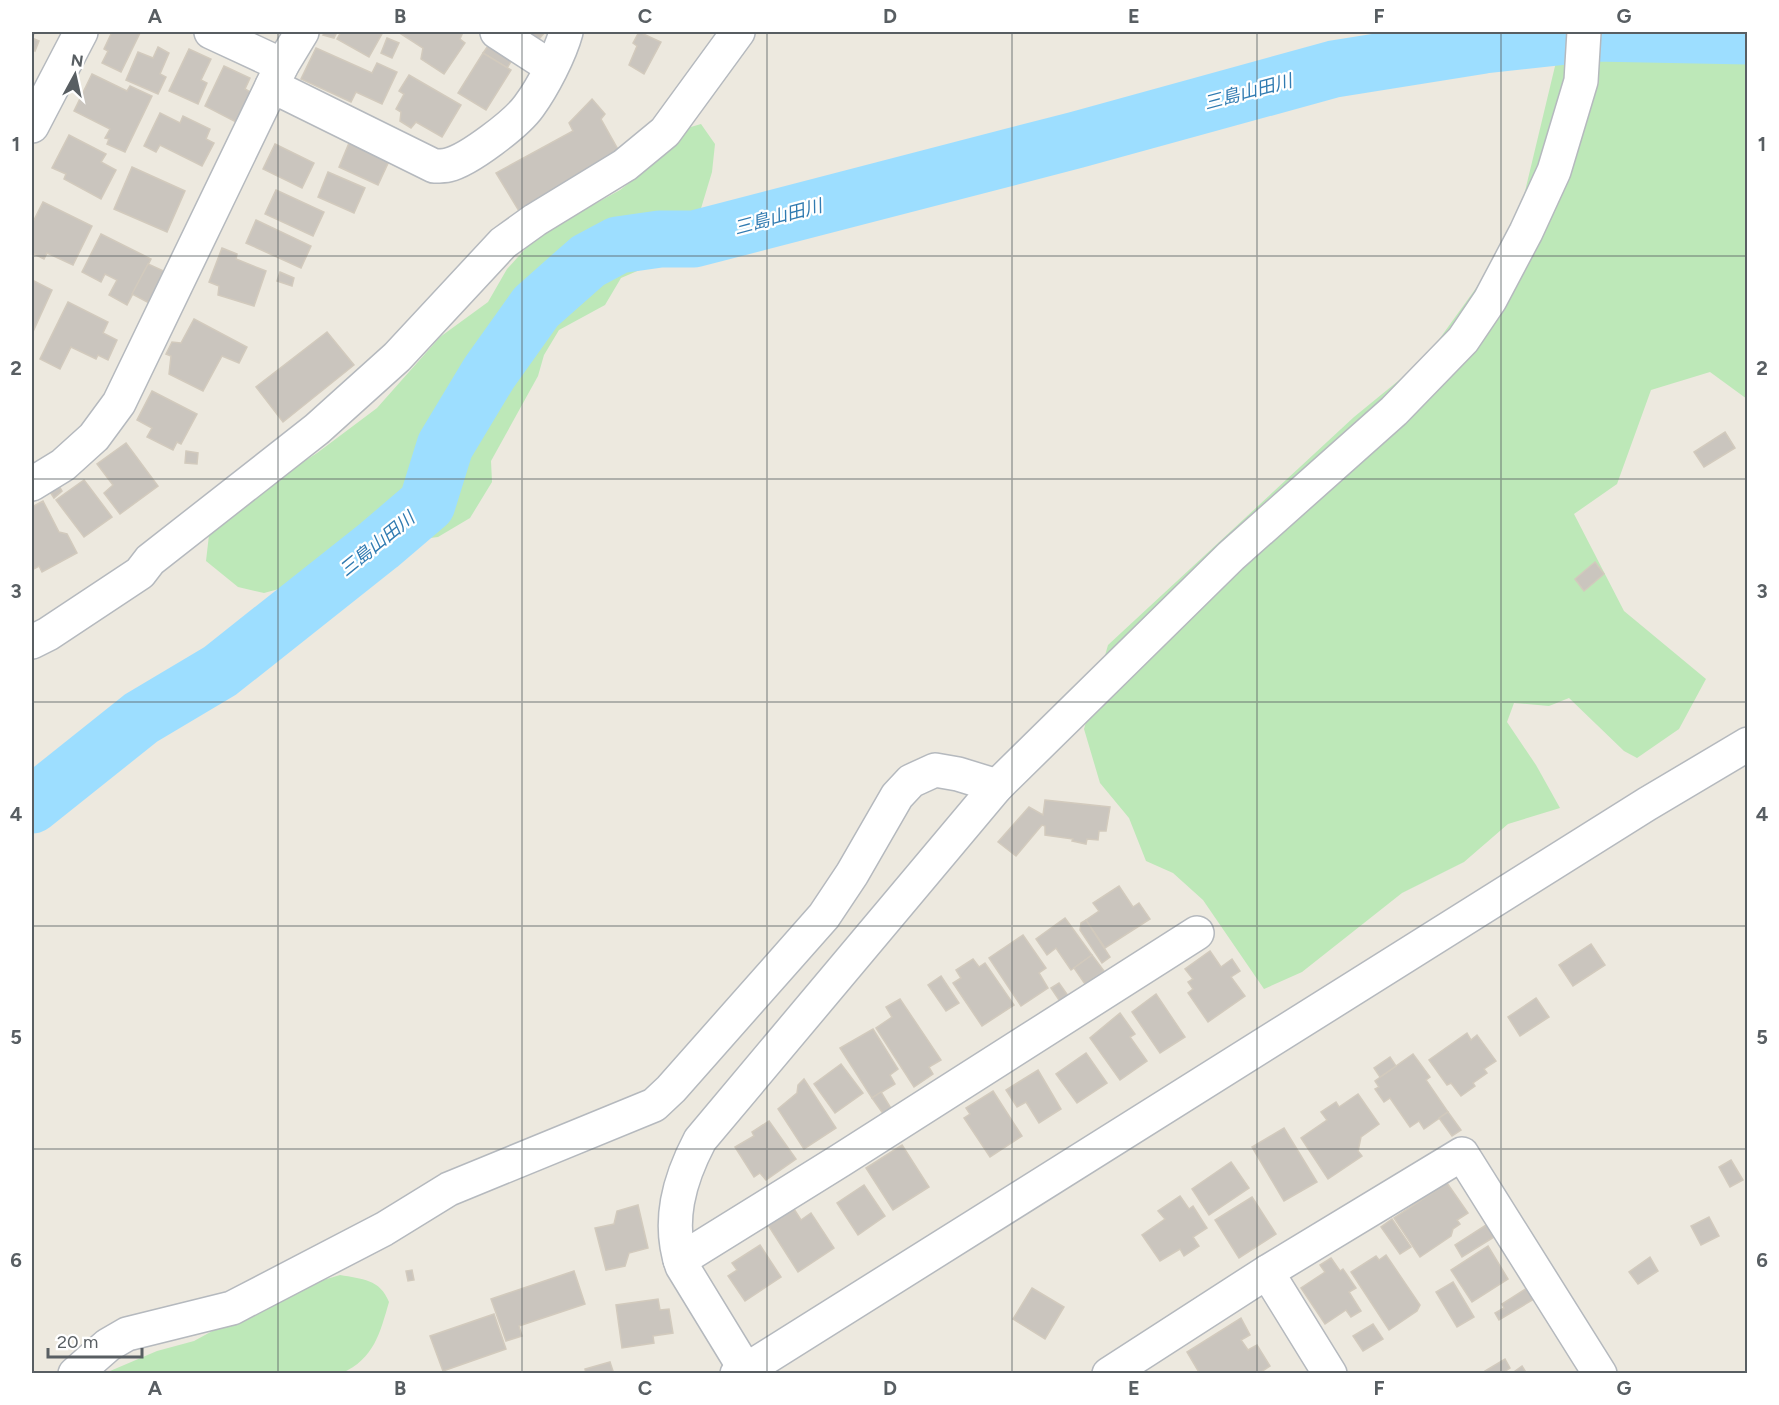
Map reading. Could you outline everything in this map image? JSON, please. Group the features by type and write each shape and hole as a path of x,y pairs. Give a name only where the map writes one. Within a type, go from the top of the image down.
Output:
{"street":[{"path":"32,126 81,32"},
{"path":"212,32 277,75 434,166 448,165 462,159 506,130 529,106 551,68 566,32"},
{"path":"32,484 63,465 94,438 118,403 277,75 302,32"},
{"path":"497,32 551,68"},
{"path":"32,642 48,634 140,573 150,560 317,429 397,357 503,243 535,220 626,165 664,132 738,32"},
{"path":"1584,32 1581,81 1554,171 1526,232 1490,300 1463,339 1394,411 1231,556 997,786 700,1140 687,1165 675,1212 676,1248 680,1260 743,1372 1647,804 1748,744"},
{"path":"75,1374 108,1345 127,1334 232,1308 384,1229 449,1189 654,1105 679,1080 824,916 852,874 897,796 911,781 935,770 958,774 997,786"},
{"path":"680,1260 1197,933"},
{"path":"1109,1374 1268,1272 1461,1154 1600,1374"},
{"path":"1268,1272 1330,1374"}],"green space":[{"path":"1607,32 1747,32 1747,399 1710,372 1651,390 1617,484 1574,514 1624,611 1706,679 1679,729 1637,758 1624,751 1569,698 1549,706 1514,703 1507,722 1536,765 1560,808 1508,824 1464,862 1402,893 1302,972 1264,989 1203,900 1173,873 1146,861 1129,818 1100,783 1084,729 1108,645 1354,417 1425,359 1516,229 1556,62 1598,50"},
{"path":"701,124 715,144 712,172 696,225 672,256 621,278 605,305 559,330 544,355 538,376 491,461 492,482 470,518 438,537 407,541 353,537 340,548 327,576 264,593 238,587 206,561 209,535 226,512 317,453 377,408 440,337 488,302 507,269 537,236 620,190 646,170 662,147 684,129"},
{"path":"340,1275 363,1279 375,1284 389,1302 379,1334 369,1353 342,1373 103,1374 157,1351 194,1341 300,1287"}],"building":[{"path":"112,32 140,33 121,72 102,63 108,51 104,49"},
{"path":"325,32 337,32 334,38 323,35"},
{"path":"341,32 383,32 369,57 337,39"},
{"path":"398,32 463,32 460,39 465,43 444,74 421,59 423,48"},
{"path":"528,32 545,32 539,39"},
{"path":"639,32 661,42 644,74 629,65 637,46 633,43"},
{"path":"32,38 39,41 35,51 32,49"},
{"path":"387,38 399,43 392,58 381,53"},
{"path":"490,43 514,57 507,68 483,53"},
{"path":"158,47 169,53 160,74 166,77 158,94 126,80 138,52 153,58"},
{"path":"316,48 372,73 377,63 397,72 382,104 356,92 351,102 301,79"},
{"path":"189,49 211,59 201,80 207,83 198,104 169,91"},
{"path":"483,53 511,70 486,110 458,93"},
{"path":"224,66 250,78 245,89 252,93 238,123 205,106"},
{"path":"92,74 127,91 130,86 152,96 125,152 107,144 109,139 105,138 110,129 74,111"},
{"path":"409,75 461,105 442,137 416,122 411,128 400,121 401,112 396,109 404,94 399,91"},
{"path":"592,99 605,114 601,119 620,153 519,211 496,173 573,131 569,123"},
{"path":"160,113 180,123 183,116 210,129 206,139 214,143 202,166 160,145 156,152 144,146"},
{"path":"69,135 106,154 101,162 116,170 101,199 64,179 66,174 52,168"},
{"path":"349,143 389,161 378,185 339,167"},
{"path":"275,144 314,163 302,188 263,169"},
{"path":"132,167 185,191 167,232 114,209"},
{"path":"328,172 365,188 354,213 318,197"},
{"path":"276,190 324,212 313,236 265,214"},
{"path":"43,202 92,226 73,265 47,253 44,259 32,253 32,224"},
{"path":"256,220 311,246 301,268 246,243"},
{"path":"101,234 151,259 127,305 109,295 117,280 105,274 101,282 82,272"},
{"path":"222,248 237,254 236,259 266,271 254,306 218,295 219,286 209,282"},
{"path":"148,264 166,272 151,304 132,294"},
{"path":"280,272 294,278 292,286 277,281"},
{"path":"32,280 52,290 32,334"},
{"path":"68,302 108,322 103,333 117,340 108,360 98,355 96,359 71,347 60,369 40,359"},
{"path":"194,319 247,347 239,363 222,356 203,391 169,374 171,356 166,354 172,342 181,343"},
{"path":"327,332 354,365 283,422 256,387"},
{"path":"152,391 197,414 181,444 177,442 173,450 147,437 152,428 137,420"},
{"path":"1725,432 1735,448 1704,467 1694,452"},
{"path":"126,443 158,486 120,514 104,493 113,485 97,464"},
{"path":"186,451 198,453 197,464 185,463"},
{"path":"84,480 112,517 84,537 56,500"},
{"path":"59,486 62,491 54,498 50,492"},
{"path":"43,501 59,532 67,534 77,553 42,572 39,566 32,570 32,507"},
{"path":"1595,562 1604,574 1584,591 1575,579"},
{"path":"1045,800 1110,807 1106,831 1099,831 1098,840 1087,839 1086,844 1072,841 1073,839 1045,835 1045,826 1042,825 1016,856 998,842 1029,807 1043,815"},
{"path":"1119,886 1133,907 1139,903 1150,919 1105,948 1086,920 1099,911 1093,903"},
{"path":"1065,918 1092,955 1071,970 1056,948 1047,955 1036,939"},
{"path":"1086,920 1110,957 1102,963 1080,930 1081,923"},
{"path":"1023,935 1046,968 1039,973 1048,988 1021,1006 989,958"},
{"path":"1591,944 1605,965 1573,986 1559,965"},
{"path":"1210,951 1221,967 1232,959 1240,971 1231,977 1245,996 1208,1022 1188,993 1193,989 1188,982 1193,979 1185,969"},
{"path":"1092,955 1104,971 1085,984 1074,968"},
{"path":"973,959 979,967 985,963 1014,1005 982,1026 953,983 961,978 956,970"},
{"path":"941,976 959,1003 946,1011 928,985"},
{"path":"1059,983 1069,997 1061,1003 1051,988"},
{"path":"1156,994 1185,1037 1160,1053 1132,1012"},
{"path":"1536,998 1549,1017 1520,1036 1508,1017"},
{"path":"900,999 941,1060 929,1067 933,1074 914,1087 876,1028 892,1017 886,1007"},
{"path":"1120,1013 1135,1034 1130,1037 1147,1061 1120,1080 1090,1038"},
{"path":"873,1029 898,1069 890,1075 895,1084 872,1098 840,1048"},
{"path":"1467,1033 1471,1040 1477,1035 1496,1061 1484,1069 1487,1073 1473,1083 1475,1086 1461,1096 1451,1083 1447,1085 1429,1060"},
{"path":"1086,1053 1107,1083 1077,1103 1056,1074"},
{"path":"1413,1054 1430,1077 1426,1080 1448,1112 1424,1129 1419,1121 1410,1127 1390,1098 1384,1102 1375,1089 1379,1087 1375,1081"},
{"path":"1390,1057 1396,1066 1380,1077 1374,1068"},
{"path":"841,1064 863,1093 835,1113 814,1084"},
{"path":"1038,1070 1061,1109 1039,1123 1026,1102 1017,1107 1006,1090"},
{"path":"804,1079 836,1128 804,1149 778,1109 797,1093 798,1085"},
{"path":"993,1091 1022,1136 990,1157 964,1118 970,1114 966,1108"},
{"path":"881,1092 892,1110 884,1115 872,1098"},
{"path":"1358,1094 1379,1124 1361,1137 1358,1151 1362,1156 1328,1179 1301,1138 1327,1120 1321,1112 1336,1102 1339,1107"},
{"path":"1448,1112 1461,1130 1452,1136 1439,1118"},
{"path":"769,1121 796,1159 766,1180 760,1173 754,1177 735,1147 754,1136 752,1132"},
{"path":"1284,1128 1317,1182 1284,1201 1252,1147"},
{"path":"902,1145 929,1187 893,1210 866,1168"},
{"path":"1731,1160 1743,1180 1730,1187 1719,1167"},
{"path":"1231,1162 1249,1188 1209,1215 1192,1189"},
{"path":"1447,1183 1468,1213 1457,1220 1460,1224 1453,1229 1451,1236 1420,1257 1394,1218"},
{"path":"864,1185 885,1216 858,1235 837,1203"},
{"path":"1180,1196 1189,1209 1193,1206 1207,1228 1193,1237 1199,1246 1184,1256 1180,1249 1160,1261 1142,1235 1165,1219 1158,1211"},
{"path":"1252,1197 1276,1234 1239,1258 1215,1220"},
{"path":"638,1205 648,1248 629,1253 625,1266 606,1270 595,1228 614,1224 617,1211"},
{"path":"794,1209 801,1220 811,1213 834,1248 798,1272 768,1225"},
{"path":"1709,1217 1719,1236 1701,1245 1691,1226"},
{"path":"1392,1219 1411,1247 1400,1254 1381,1227"},
{"path":"1486,1225 1494,1237 1462,1257 1455,1245"},
{"path":"760,1245 781,1277 745,1301 728,1276 737,1270 732,1263"},
{"path":"1488,1246 1508,1279 1472,1302 1451,1270"},
{"path":"1386,1255 1420,1305 1417,1311 1389,1330 1351,1272 1376,1256 1379,1260"},
{"path":"1650,1257 1658,1271 1638,1284 1629,1272"},
{"path":"1331,1258 1340,1271 1343,1269 1356,1288 1349,1292 1361,1311 1351,1317 1346,1310 1325,1324 1301,1288 1325,1272 1320,1265"},
{"path":"412,1270 414,1280 408,1281 406,1271"},
{"path":"574,1271 585,1304 519,1326 522,1336 506,1341 491,1299"},
{"path":"1453,1282 1474,1317 1457,1327 1436,1292"},
{"path":"1032,1288 1064,1307 1045,1339 1013,1319"},
{"path":"1527,1288 1534,1299 1499,1320 1495,1313 1504,1308 1502,1304"},
{"path":"658,1299 660,1310 669,1309 673,1333 653,1336 654,1343 622,1348 616,1305"},
{"path":"494,1314 506,1349 443,1371 430,1336"},
{"path":"1241,1318 1250,1335 1241,1340 1248,1350 1257,1345 1270,1366 1258,1374 1200,1374 1187,1352"},
{"path":"1373,1324 1383,1339 1363,1351 1353,1336"},
{"path":"1505,1359 1510,1368 1501,1374 1487,1374 1485,1371"},
{"path":"610,1362 614,1374 586,1374 585,1369"},
{"path":"1522,1366 1527,1374 1511,1374"}],"waterway":[{"name":"三島山田川","path":"32,805 141,718 220,671 427,504 445,446 489,373 536,307 588,261 618,245 660,239 694,239 1076,140 1334,69 1484,45 1594,33 1748,36"}]}
